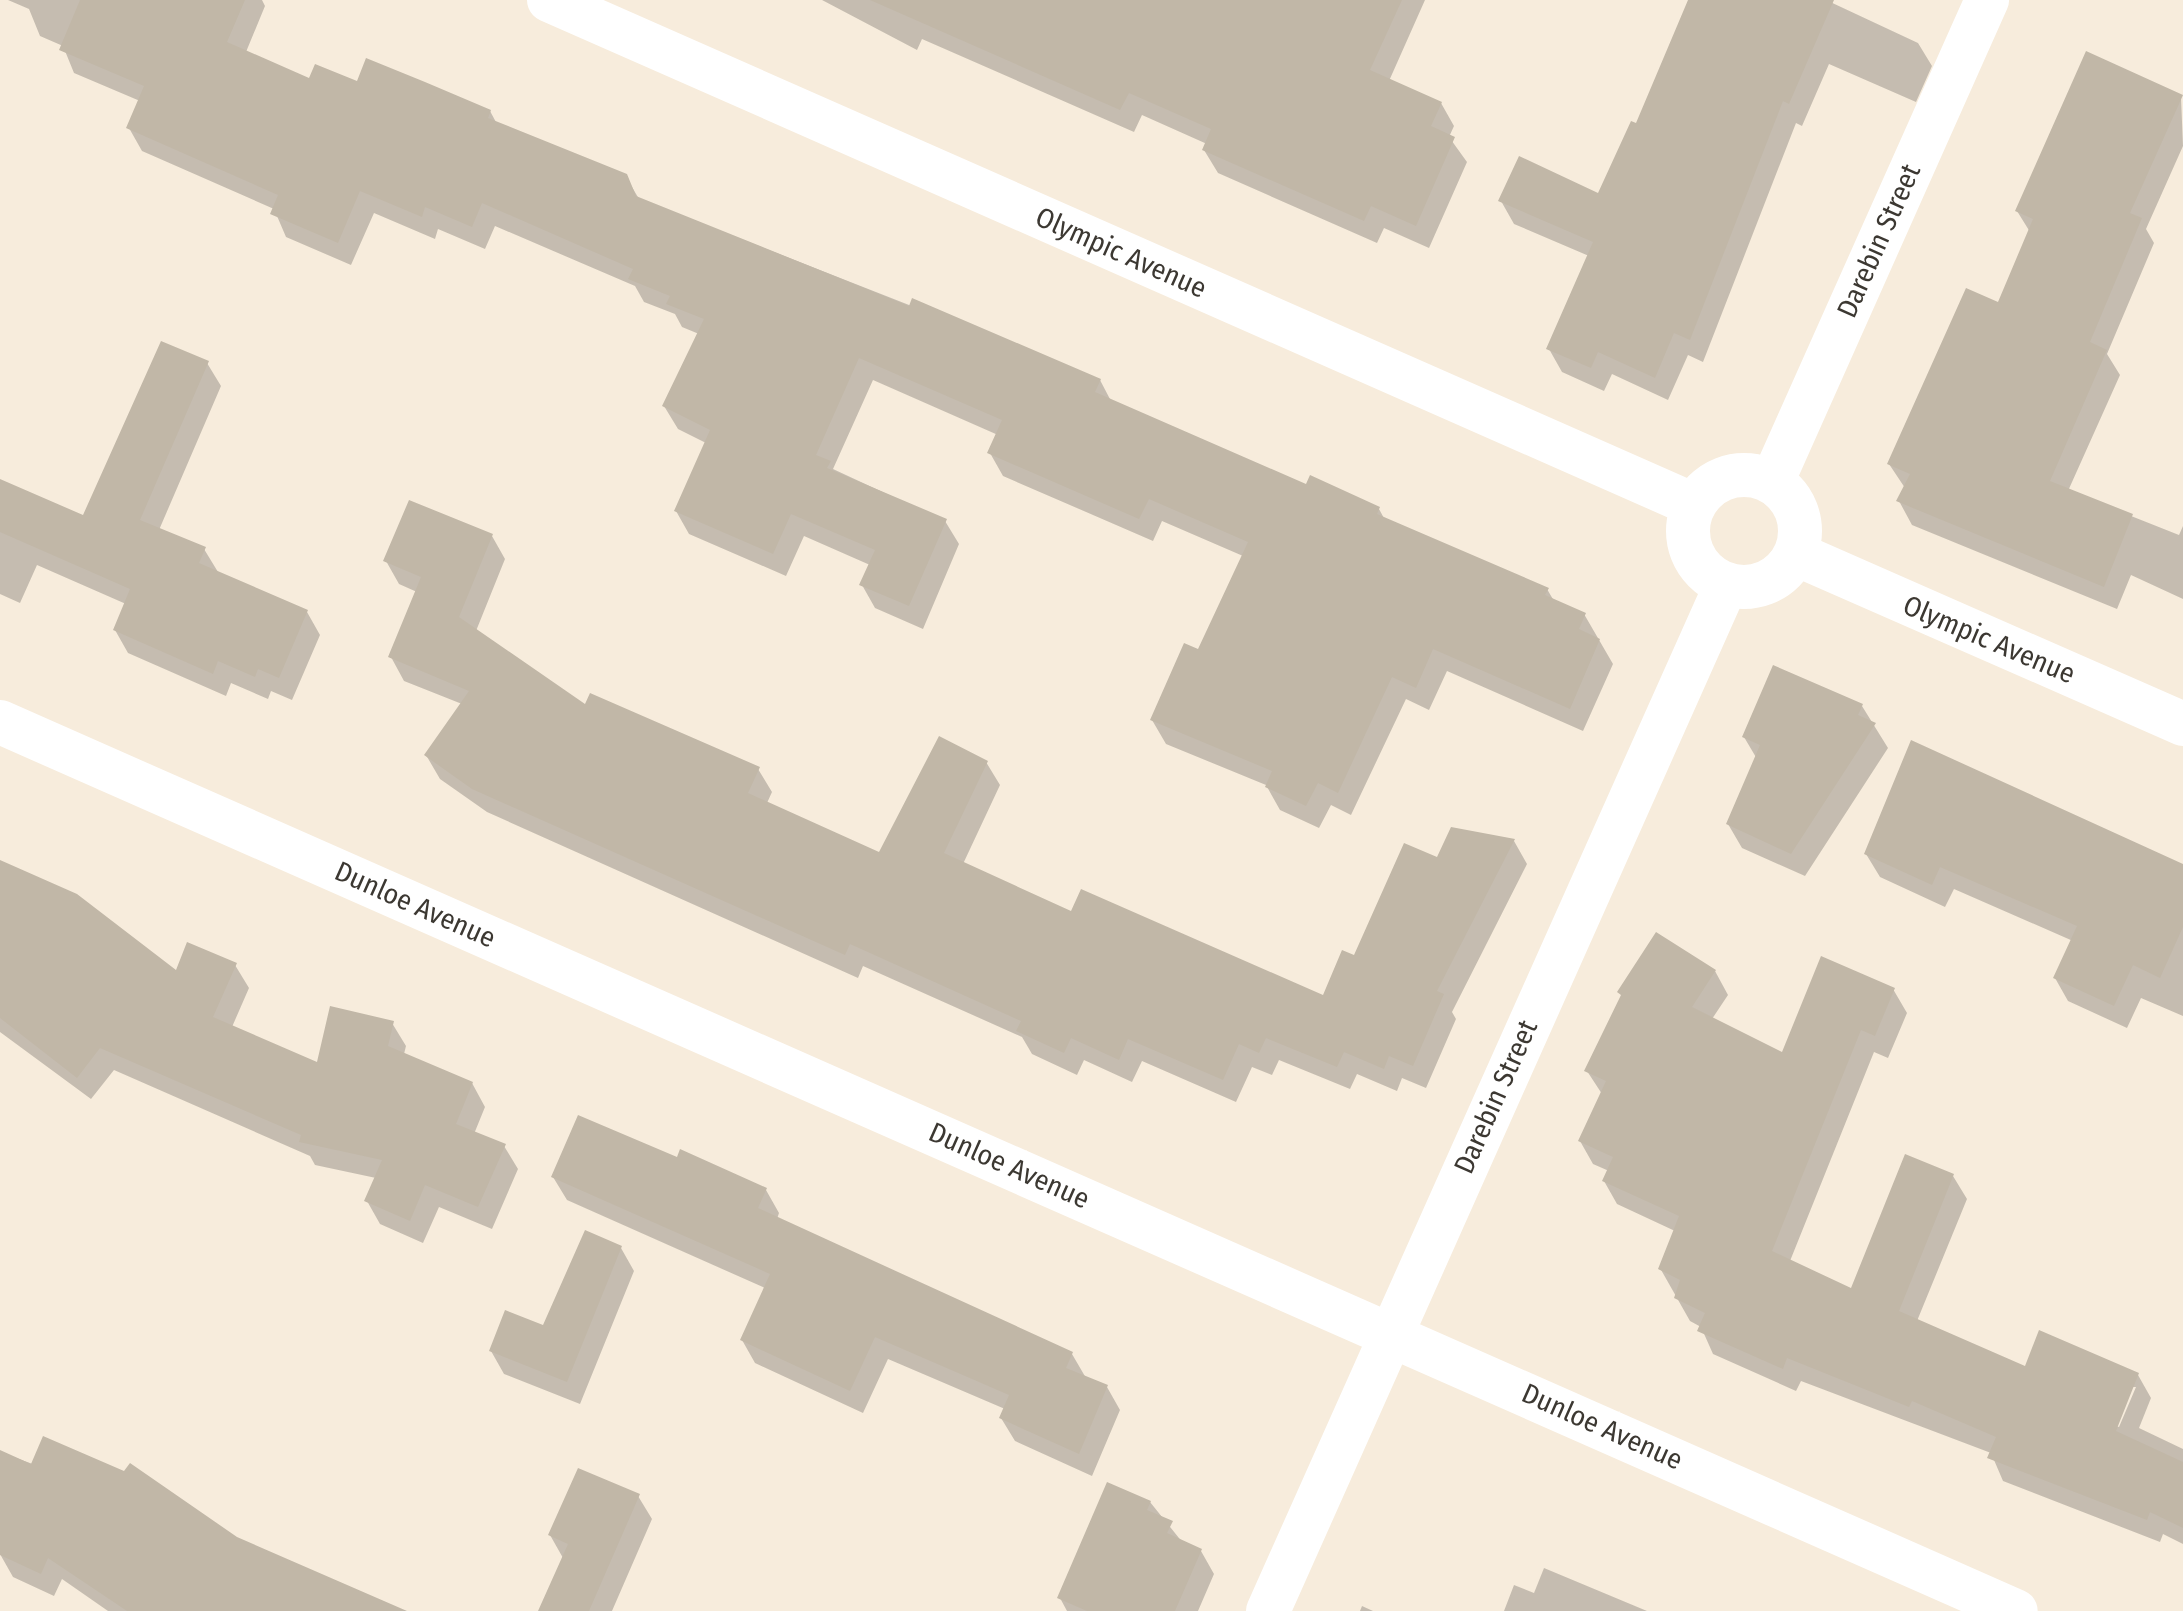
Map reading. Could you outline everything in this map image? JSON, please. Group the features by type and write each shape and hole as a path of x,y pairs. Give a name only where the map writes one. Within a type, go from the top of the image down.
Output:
{"street":[{"name":"Olympic Avenue","path":"549,0 1694,505"},
{"name":"Darebin Street","path":"1772,482 1987,0"},
{"path":"1737,475 1772,482 1794,506 1800,530 1796,554 1774,579 1758,586 1726,585 1696,561 1689,543 1694,505 1705,491 1737,475"},
{"name":"Olympic Avenue","path":"1796,554 2183,724"},
{"name":"Darebin Street","path":"1268,1611 1726,585"},
{"name":"Dunloe Avenue","path":"0,722 2016,1611"}],"building":[{"path":"80,0 245,0 227,42 309,78 315,64 357,81 366,58 491,110 488,118 627,174 636,196 909,306 912,298 1101,379 1095,392 1306,484 1310,475 1380,507 1377,514 1549,588 1545,595 1586,613 1579,629 1600,639 1570,709 1433,649 1416,688 1392,677 1338,793 1318,783 1306,806 1265,787 1272,771 1150,720 1184,643 1198,649 1248,542 1149,499 1139,519 987,453 1002,420 859,358 816,455 831,461 827,468 947,519 909,606 859,585 875,550 791,514 773,554 674,511 710,430 662,406 704,319 666,304 670,296 628,279 633,269 482,203 472,227 425,207 422,217 360,191 338,243 270,214 278,195 126,128 144,86 59,50"},
{"path":"870,0 1402,0 1370,70 1442,102 1431,126 1455,137 1416,226 1371,206 1364,221 1202,150 1211,129 1129,93 1120,110"},
{"path":"1688,0 1834,0 1789,104 1783,101 1690,340 1674,333 1655,378 1598,352 1591,368 1546,349 1593,242 1498,201 1519,156 1598,193 1631,121 1636,123"},
{"path":"2086,51 2183,95 2130,213 2142,218 2090,342 2107,350 2050,481 2133,514 2104,587 1896,501 1910,474 1887,464 1966,288 1998,302 2033,219 2015,211"},
{"path":"161,341 209,361 140,520 206,547 199,563 308,610 279,678 258,669 255,677 218,661 213,674 113,630 130,589 0,532 0,479 83,515"},
{"path":"409,500 493,534 459,617 585,704 590,693 760,767 748,793 879,852 939,736 988,761 944,853 1071,911 1081,889 1323,995 1342,950 1354,955 1404,843 1437,857 1451,827 1515,839 1437,991 1444,994 1413,1066 1389,1056 1384,1069 1344,1052 1337,1067 1266,1038 1259,1053 1239,1044 1223,1080 1128,1039 1119,1060 1071,1038 1064,1053 1016,1031 1021,1021 850,944 845,955 472,789 424,755 469,691 388,657 421,577 383,561"},
{"path":"1773,665 1863,704 1858,715 1876,723 1791,854 1726,824 1760,745 1742,737"},
{"path":"1911,740 2183,864 2183,927 2160,978 2133,965 2114,1006 2053,978 2077,926 1940,867 1932,885 1864,854"},
{"path":"0,860 77,894 176,970 187,942 237,963 213,1017 317,1062 330,1006 394,1021 388,1046 473,1082 456,1124 506,1144 478,1207 425,1185 410,1221 364,1201 382,1160 299,1142 301,1135 100,1048 77,1078 0,1018"},
{"path":"1656,932 1716,970 1692,1007 1782,1052 1821,956 1895,988 1875,1036 1861,1030 1772,1251 1851,1288 1905,1154 1954,1174 1899,1311 2025,1366 2039,1330 2139,1373 2116,1431 2183,1462 2183,1528 2150,1512 2147,1520 1987,1458 1996,1437 1912,1401 1909,1407 1787,1358 1783,1369 1697,1331 1705,1313 1674,1298 1680,1280 1658,1269 1679,1216 1602,1181 1613,1157 1578,1141 1606,1081 1584,1071 1621,995 1617,992"},
{"path":"578,1115 677,1157 680,1149 767,1188 758,1208 1073,1352 1066,1368 1108,1385 1079,1454 999,1418 1009,1395 875,1337 850,1391 740,1340 770,1274 551,1177"},
{"path":"585,1230 622,1246 567,1382 489,1351 505,1310 543,1325"},
{"path":"43,1436 124,1471 130,1463 237,1537 407,1611 127,1611 48,1558 41,1574 0,1555 0,1450 31,1464"},
{"path":"578,1468 640,1494 589,1611 538,1611 568,1544 548,1535"},
{"path":"1107,1482 1151,1501 1147,1510 1173,1521 1167,1533 1202,1549 1175,1611 1087,1611 1057,1598"}]}
